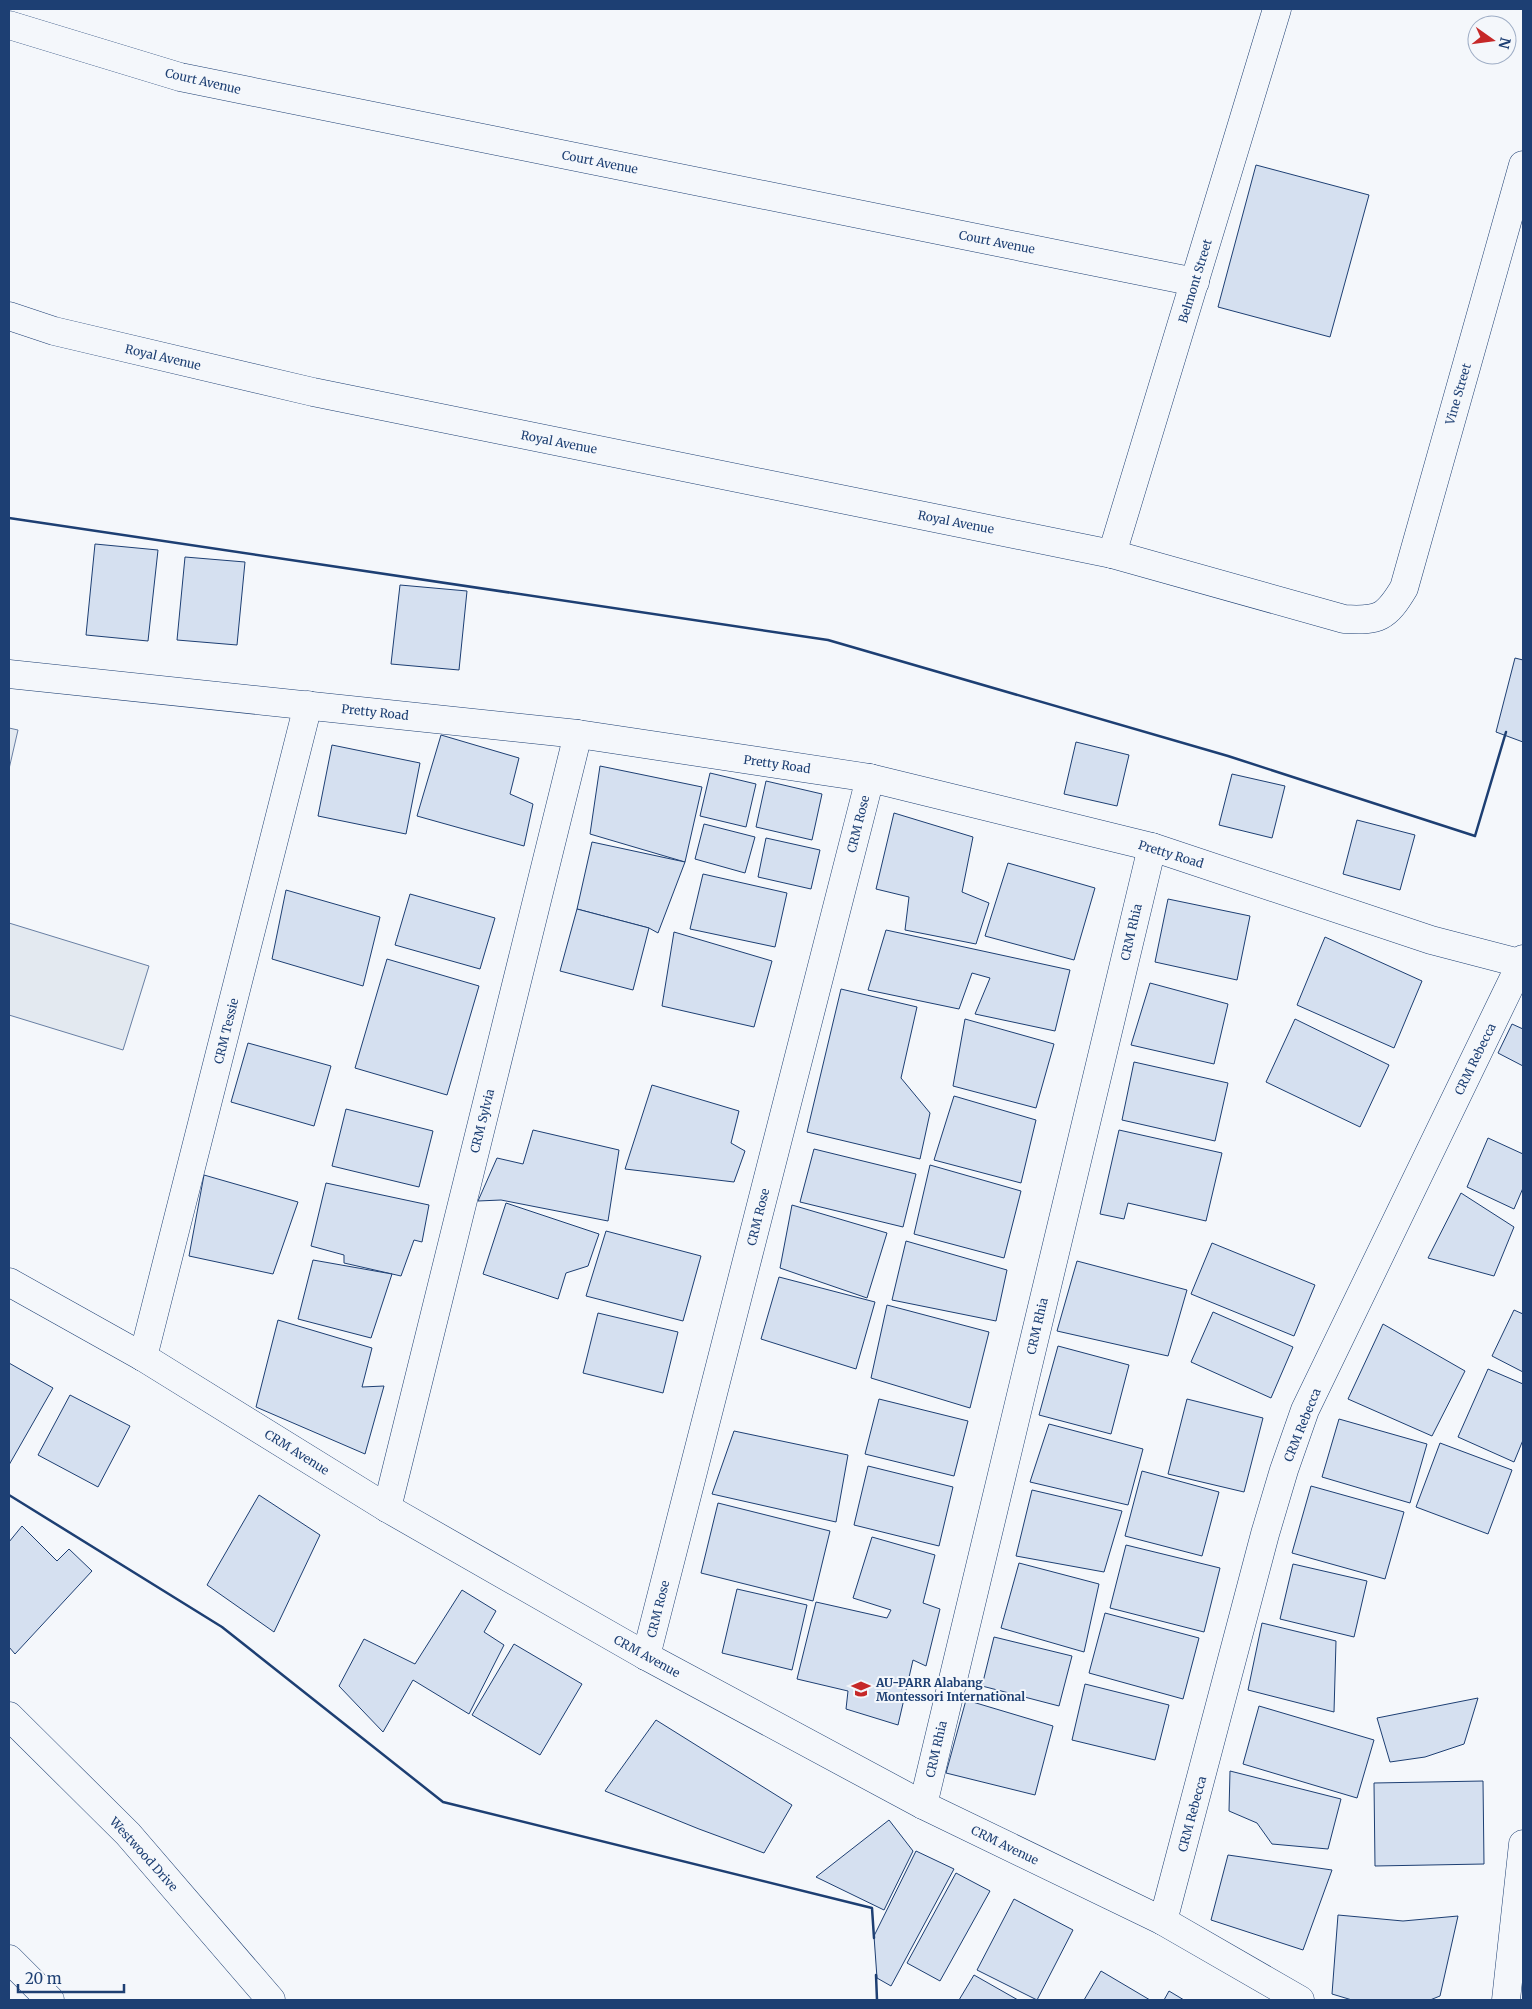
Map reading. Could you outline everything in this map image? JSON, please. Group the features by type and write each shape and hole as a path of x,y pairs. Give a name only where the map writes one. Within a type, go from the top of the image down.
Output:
{"street":[{"name":"Belmont Street","path":"1112,554 1276,9"},
{"name":"Court Avenue","path":"9,25 180,78 1195,282"},
{"name":"Vine Street","path":"1381,617 1393,605 1404,588 1523,165"},
{"name":"Royal Avenue","path":"9,316 54,331 313,392 1112,554 1344,619 1363,620 1381,617"},
{"name":"Pretty Road","path":"9,674 578,734 870,778 1152,847 1431,940 1522,962"},
{"name":"CRM Tessie","path":"144,1357 308,705"},
{"name":"CRM Sylvia","path":"387,1508 578,734"},
{"name":"CRM Rose","path":"646,1656 870,778"},
{"name":"CRM Rhia","path":"922,1804 1152,847"},
{"name":"CRM Rebecca","path":"1163,1921 1265,1534 1284,1470 1305,1410 1522,962"},
{"name":"CRM Avenue","path":"9,1282 144,1357 387,1508 646,1656 922,1804 1163,1921 1300,2000"},
{"name":"Westwood Drive","path":"9,1716 128,1834 271,2000"},
{"path":"1506,2000 1523,1844"},
{"path":"9,1959 50,2000"}],"shaded area":[{"path":"9,728 18,730 9,769"},
{"path":"9,923 149,966 123,1050 9,1015"}],"building":[{"path":"1256,165 1369,195 1330,337 1218,307"},
{"path":"95,544 158,550 148,641 86,635"},
{"path":"185,557 245,562 237,645 177,640"},
{"path":"400,585 467,591 459,670 391,664"},
{"path":"1515,658 1523,660 1523,742 1496,732"},
{"path":"441,735 519,758 510,794 533,804 524,846 417,816"},
{"path":"1076,742 1129,755 1117,806 1064,794"},
{"path":"332,745 420,763 406,834 318,816"},
{"path":"600,766 702,787 685,862 590,834"},
{"path":"710,773 756,784 746,827 700,816"},
{"path":"1232,774 1285,786 1272,838 1219,825"},
{"path":"766,781 822,794 812,840 756,827"},
{"path":"894,813 973,837 962,892 989,903 976,944 905,930 909,897 876,889"},
{"path":"1357,820 1415,835 1400,890 1343,874"},
{"path":"704,824 755,837 745,873 695,859"},
{"path":"766,838 820,850 811,889 758,877"},
{"path":"592,842 685,862 658,933 649,928 577,909"},
{"path":"1008,863 1095,888 1074,960 985,936"},
{"path":"703,874 787,893 775,947 690,929"},
{"path":"286,890 380,917 363,986 272,959"},
{"path":"410,894 495,918 480,969 395,945"},
{"path":"1168,899 1250,916 1237,980 1155,962"},
{"path":"577,909 649,928 633,990 560,971"},
{"path":"886,930 1070,970 1055,1031 975,1014 990,978 972,973 959,1009 868,990"},
{"path":"674,932 772,961 754,1027 662,1006"},
{"path":"1325,937 1422,981 1394,1048 1297,1005"},
{"path":"387,959 479,986 447,1095 355,1068"},
{"path":"1150,983 1228,1004 1214,1064 1131,1045"},
{"path":"841,989 917,1007 901,1078 930,1113 920,1159 807,1132"},
{"path":"965,1019 1054,1044 1036,1108 953,1086"},
{"path":"1295,1019 1389,1065 1360,1127 1266,1082"},
{"path":"1512,1024 1523,1029 1523,1066 1498,1053"},
{"path":"248,1043 331,1066 314,1126 231,1102"},
{"path":"1134,1062 1228,1083 1215,1141 1122,1120"},
{"path":"652,1085 739,1111 731,1143 745,1151 734,1182 625,1169"},
{"path":"954,1096 1036,1120 1021,1183 934,1160"},
{"path":"346,1109 433,1131 419,1187 332,1166"},
{"path":"533,1130 619,1150 608,1221 501,1200 478,1201 497,1158 523,1164"},
{"path":"1119,1130 1222,1153 1206,1221 1128,1203 1124,1219 1100,1214"},
{"path":"1488,1138 1523,1154 1523,1188 1514,1209 1467,1187"},
{"path":"814,1149 916,1174 903,1227 800,1202"},
{"path":"930,1165 1021,1191 1004,1258 914,1234"},
{"path":"204,1175 298,1202 273,1274 189,1256"},
{"path":"326,1183 429,1205 422,1242 414,1240 401,1276 344,1263 344,1255 311,1246"},
{"path":"1461,1193 1514,1227 1494,1276 1428,1258"},
{"path":"506,1203 599,1234 588,1266 566,1273 558,1299 483,1274"},
{"path":"792,1205 887,1233 867,1298 780,1268"},
{"path":"606,1231 701,1256 683,1321 586,1296"},
{"path":"906,1241 1007,1270 996,1321 892,1300"},
{"path":"1212,1243 1315,1285 1294,1336 1191,1294"},
{"path":"313,1260 392,1274 371,1338 298,1319"},
{"path":"1077,1261 1187,1290 1168,1356 1057,1331"},
{"path":"779,1277 875,1302 856,1369 761,1339"},
{"path":"887,1305 989,1332 970,1408 871,1378"},
{"path":"1514,1310 1523,1314 1523,1372 1492,1356"},
{"path":"1213,1312 1293,1347 1271,1398 1191,1362"},
{"path":"598,1313 678,1332 663,1393 583,1373"},
{"path":"278,1320 372,1348 362,1387 384,1386 365,1454 256,1407"},
{"path":"1383,1324 1465,1371 1432,1436 1348,1399"},
{"path":"1058,1346 1129,1365 1111,1434 1039,1415"},
{"path":"9,1363 53,1388 9,1465"},
{"path":"1488,1369 1523,1384 1523,1440 1514,1462 1458,1437"},
{"path":"70,1395 130,1426 98,1487 38,1455"},
{"path":"879,1399 968,1421 954,1476 865,1454"},
{"path":"1187,1399 1263,1418 1244,1492 1168,1474"},
{"path":"1339,1419 1427,1444 1410,1503 1322,1477"},
{"path":"1049,1424 1143,1449 1128,1505 1030,1482"},
{"path":"734,1431 848,1455 836,1522 712,1494"},
{"path":"1440,1443 1512,1470 1488,1534 1416,1507"},
{"path":"868,1466 953,1487 939,1546 854,1525"},
{"path":"1142,1471 1219,1492 1202,1556 1125,1536"},
{"path":"1311,1486 1404,1512 1385,1579 1292,1553"},
{"path":"1032,1490 1122,1511 1104,1572 1016,1556"},
{"path":"259,1495 320,1535 274,1632 207,1585"},
{"path":"718,1503 830,1531 813,1601 701,1573"},
{"path":"22,1526 57,1561 69,1549 92,1571 15,1654 9,1647 9,1542"},
{"path":"872,1537 935,1555 923,1603 940,1609 926,1666 913,1660 898,1725 846,1709 848,1691 797,1679 816,1602 887,1618 891,1610 853,1598"},
{"path":"1126,1545 1220,1568 1204,1632 1110,1608"},
{"path":"1019,1563 1099,1584 1084,1652 1001,1628"},
{"path":"1293,1564 1367,1581 1354,1637 1280,1619"},
{"path":"737,1589 807,1605 792,1670 722,1653"},
{"path":"462,1590 496,1611 484,1632 504,1645 469,1714 413,1680 383,1732 339,1686 364,1639 415,1664"},
{"path":"1105,1613 1199,1638 1183,1699 1089,1673"},
{"path":"1262,1623 1336,1641 1334,1712 1248,1690"},
{"path":"994,1637 1072,1656 1059,1706 982,1686"},
{"path":"514,1644 582,1684 540,1755 472,1715"},
{"path":"1085,1684 1169,1705 1155,1760 1072,1740"},
{"path":"1478,1698 1464,1744 1425,1757 1390,1762 1377,1718"},
{"path":"966,1700 1053,1726 1035,1795 946,1773"},
{"path":"1259,1706 1374,1740 1357,1798 1243,1764"},
{"path":"656,1720 792,1805 764,1853 605,1791"},
{"path":"1230,1771 1341,1799 1328,1849 1272,1844 1257,1823 1229,1811"},
{"path":"1483,1781 1484,1864 1375,1866 1374,1783"},
{"path":"889,1820 913,1851 884,1910 816,1877"},
{"path":"916,1851 954,1869 891,1986 877,1978 874,1936"},
{"path":"1228,1855 1332,1870 1303,1950 1211,1920"},
{"path":"956,1873 990,1891 940,1981 907,1963"},
{"path":"1014,1899 1073,1930 1037,2000 977,1970"},
{"path":"1338,1915 1403,1921 1458,1916 1440,1996 1430,2000 1352,2000 1332,1994"},
{"path":"1101,1971 1150,2000 1084,2000"},
{"path":"974,1975 1018,2000 959,2000"},
{"path":"1169,1991 1184,2000 1164,2000"}],"wall":[{"path":"9,518 828,640 1228,756 1475,836 1506,732"},
{"path":"9,1495 222,1627 443,1802 872,1908 874,1938"},
{"path":"876,1975 877,2000"}],"place":[{"name":"AU-PARR Alabang Montessori International","path":"861,1689"}]}
